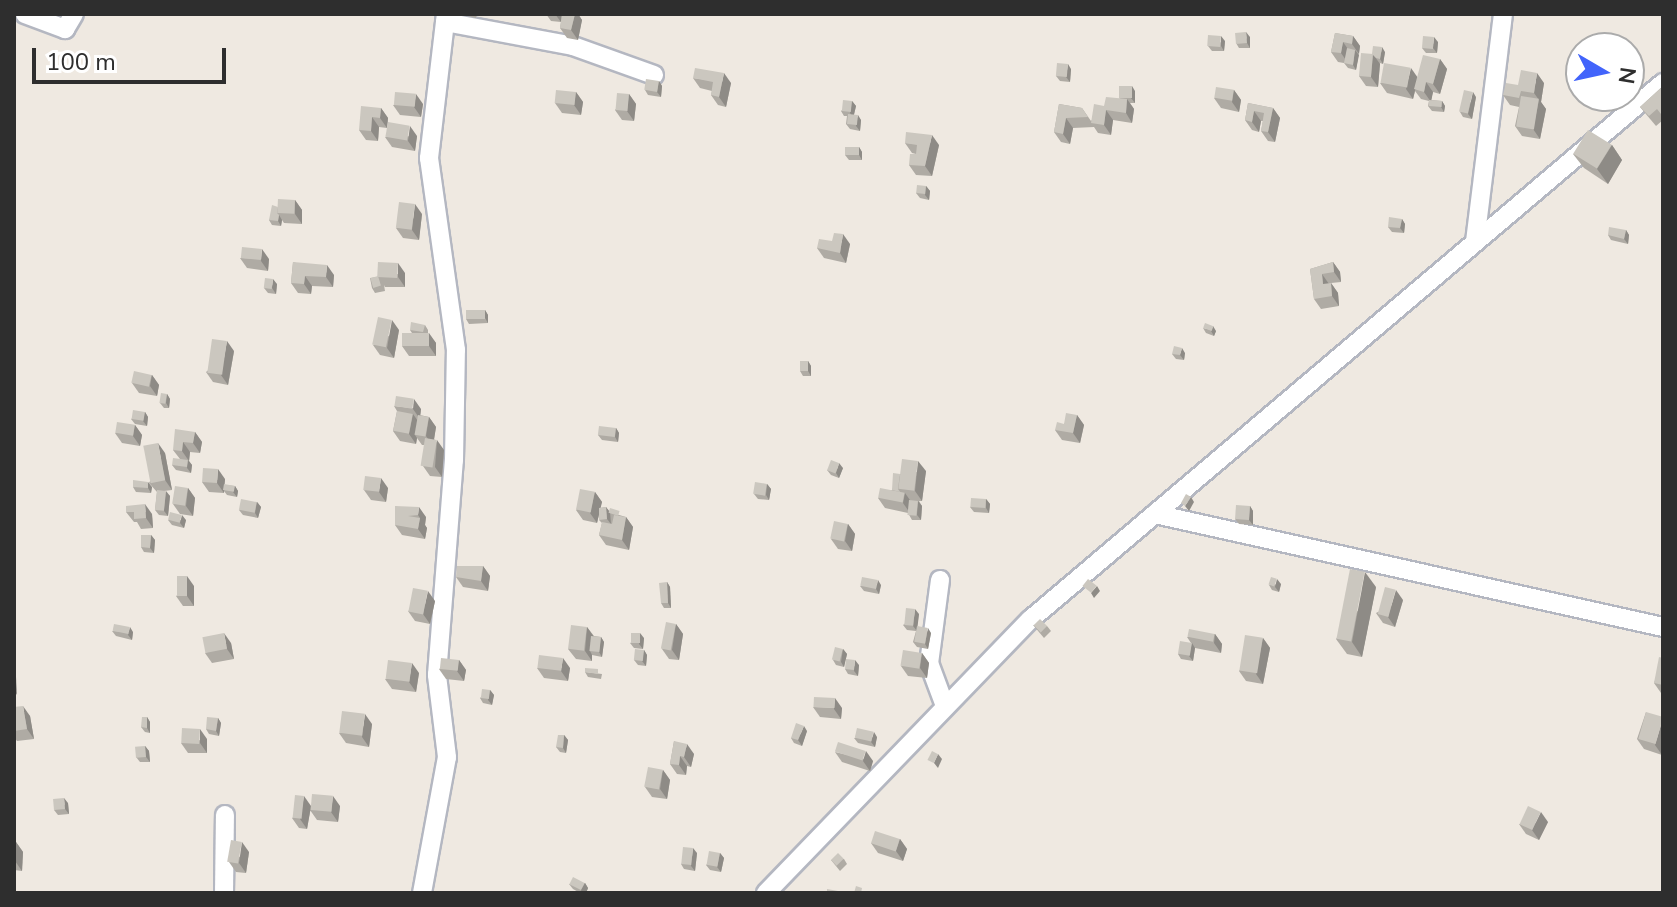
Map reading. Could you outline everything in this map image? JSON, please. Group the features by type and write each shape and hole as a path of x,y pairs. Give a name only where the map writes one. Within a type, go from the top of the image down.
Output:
{"street":[{"path":"25,14 65,29 74,14"},
{"path":"1475,242 1503,14"},
{"path":"422,893 447,757 437,675 454,460 456,350 429,158 445,18 573,46 654,75"},
{"path":"766,893 1031,619 1663,83"},
{"path":"1155,514 1663,627"},
{"path":"940,580 929,663 945,706"},
{"path":"224,893 225,815"}],"building":[{"path":"562,14 575,14 571,30 560,28"},
{"path":"1246,32 1247,43 1236,44 1235,33"},
{"path":"1335,33 1353,36 1352,44 1343,42 1341,53 1331,52"},
{"path":"1208,35 1221,36 1220,47 1207,46"},
{"path":"1423,36 1434,37 1433,49 1422,48"},
{"path":"1373,46 1382,47 1380,59 1372,54"},
{"path":"1347,48 1355,50 1353,65 1344,63"},
{"path":"1361,53 1373,54 1371,77 1359,76"},
{"path":"1423,55 1440,59 1433,84 1426,82 1424,92 1414,89"},
{"path":"1057,63 1068,64 1067,77 1056,76"},
{"path":"1384,63 1411,68 1407,87 1381,83"},
{"path":"695,68 724,73 719,97 711,95 713,82 693,78"},
{"path":"1521,70 1537,73 1534,93 1521,91 1519,98 1503,95 1506,83 1518,85"},
{"path":"646,79 659,81 657,92 644,90"},
{"path":"1119,86 1132,86 1132,98 1119,98"},
{"path":"1663,86 1661,114 1657,109 1649,116 1645,112 1645,102"},
{"path":"1216,87 1234,90 1232,101 1214,98"},
{"path":"556,90 576,92 575,105 555,103"},
{"path":"1464,90 1473,92 1468,113 1459,111"},
{"path":"395,92 416,94 415,107 394,105"},
{"path":"617,93 629,94 627,111 616,110"},
{"path":"1521,96 1539,99 1534,129 1516,127"},
{"path":"1106,97 1127,99 1126,113 1106,110 1104,125 1091,123 1094,104 1104,106"},
{"path":"843,100 852,101 851,112 842,111"},
{"path":"1429,100 1442,101 1442,107 1429,106"},
{"path":"1248,103 1273,108 1268,132 1261,131 1264,113 1254,111 1252,122 1245,120"},
{"path":"1059,104 1082,108 1088,117 1066,118 1063,134 1054,132"},
{"path":"361,106 381,108 380,118 372,117 371,131 359,130"},
{"path":"848,114 858,115 857,125 847,124"},
{"path":"388,122 410,126 407,141 385,137"},
{"path":"1588,130 1612,145 1597,169 1573,154"},
{"path":"906,132 932,135 925,166 909,165 910,154 916,154 917,145 905,143"},
{"path":"845,147 859,147 859,155 845,155"},
{"path":"917,185 926,186 925,194 916,193"},
{"path":"278,199 295,200 294,214 277,213"},
{"path":"399,202 415,204 412,230 396,228"},
{"path":"272,205 278,207 278,221 269,220"},
{"path":"1389,217 1402,219 1400,228 1388,227"},
{"path":"1609,227 1626,230 1624,239 1608,235"},
{"path":"834,233 843,234 840,253 817,248 819,239 832,241"},
{"path":"242,247 262,249 261,260 241,258"},
{"path":"293,262 327,265 326,277 305,276 304,284 291,283"},
{"path":"378,262 398,263 397,278 377,277"},
{"path":"1333,262 1334,272 1322,274 1323,284 1331,283 1332,296 1314,299 1310,269"},
{"path":"378,276 381,286 373,288 370,278"},
{"path":"265,278 273,279 272,289 264,288"},
{"path":"466,310 485,310 485,319 466,319"},
{"path":"378,317 392,320 386,347 372,344"},
{"path":"411,322 425,325 423,332 410,330"},
{"path":"1205,323 1213,326 1212,331 1203,328"},
{"path":"402,333 429,333 429,346 402,346"},
{"path":"212,339 227,341 222,375 207,373"},
{"path":"1174,346 1182,348 1180,355 1172,354"},
{"path":"800,361 808,361 808,371 800,371"},
{"path":"134,371 152,375 149,387 131,383"},
{"path":"161,393 167,394 165,404 159,403"},
{"path":"396,396 414,399 412,409 394,406"},
{"path":"133,410 145,412 143,421 132,419"},
{"path":"397,411 413,414 409,434 393,431"},
{"path":"1066,413 1077,415 1073,433 1055,430 1057,422 1064,424"},
{"path":"418,415 429,417 425,437 415,435"},
{"path":"117,422 135,425 133,436 115,433"},
{"path":"599,426 616,428 615,437 598,435"},
{"path":"175,429 195,432 193,443 183,442 182,451 173,450"},
{"path":"425,438 437,440 432,468 421,466"},
{"path":"158,443 165,480 151,483 143,446"},
{"path":"173,458 188,460 187,467 172,465"},
{"path":"902,459 918,461 914,491 898,489"},
{"path":"831,460 839,463 835,473 827,470"},
{"path":"203,468 218,469 217,483 202,482"},
{"path":"893,473 900,474 900,492 892,490"},
{"path":"365,476 381,478 379,492 363,490"},
{"path":"133,480 148,482 148,488 133,487"},
{"path":"755,482 767,484 765,496 753,494"},
{"path":"224,484 235,486 234,492 223,490"},
{"path":"175,486 188,488 185,506 172,504"},
{"path":"880,488 905,493 903,503 878,498"},
{"path":"580,489 595,492 591,512 576,510"},
{"path":"157,490 166,491 164,511 155,510"},
{"path":"1186,494 1191,497 1185,506 1181,503"},
{"path":"971,498 986,499 985,508 970,507"},
{"path":"241,499 257,502 255,513 239,510"},
{"path":"909,500 918,501 916,516 907,515"},
{"path":"145,504 146,518 134,519 134,512 126,512 126,506"},
{"path":"1236,505 1250,506 1249,520 1235,519"},
{"path":"395,506 419,507 418,515 408,516 420,518 418,529 395,525"},
{"path":"606,507 607,519 599,520 599,508"},
{"path":"610,508 620,511 618,516 609,513"},
{"path":"170,512 182,515 180,523 168,520"},
{"path":"614,515 626,517 622,540 599,535 602,522 612,524"},
{"path":"834,521 848,524 844,542 830,539"},
{"path":"141,535 151,535 150,548 141,547"},
{"path":"457,566 483,566 481,581 456,577"},
{"path":"1350,569 1365,572 1351,642 1336,639"},
{"path":"177,576 187,576 187,596 177,596"},
{"path":"862,577 878,580 876,589 860,586"},
{"path":"1271,577 1277,579 1274,586 1269,585"},
{"path":"1088,579 1097,586 1091,593 1082,586"},
{"path":"667,582 668,603 661,603 659,583"},
{"path":"1385,587 1396,590 1388,617 1378,614"},
{"path":"413,588 428,591 423,614 408,612"},
{"path":"906,608 915,609 913,626 904,625"},
{"path":"1040,619 1047,626 1041,632 1034,625"},
{"path":"666,622 676,624 671,650 661,649"},
{"path":"114,624 130,627 128,634 113,631"},
{"path":"571,625 587,627 584,651 568,649"},
{"path":"917,626 928,628 925,644 914,642"},
{"path":"1189,629 1215,634 1213,642 1187,637"},
{"path":"224,633 227,649 205,653 202,637"},
{"path":"631,633 640,633 640,643 631,643"},
{"path":"1245,635 1263,638 1257,673 1239,671"},
{"path":"591,636 601,637 599,652 589,651"},
{"path":"1180,641 1192,643 1190,656 1178,654"},
{"path":"835,647 843,649 840,662 832,660"},
{"path":"635,649 644,650 643,661 634,660"},
{"path":"903,650 922,653 919,669 900,666"},
{"path":"539,655 563,658 561,671 537,668"},
{"path":"1659,657 1663,658 1663,685 1654,683"},
{"path":"441,658 459,660 458,671 440,669"},
{"path":"846,659 855,660 854,670 845,669"},
{"path":"388,660 412,663 410,682 386,679"},
{"path":"585,668 598,669 598,674 585,672"},
{"path":"482,689 490,690 489,699 481,698"},
{"path":"814,697 835,698 834,708 813,707"},
{"path":"23,706 27,729 14,731 14,707"},
{"path":"342,711 365,714 362,736 339,733"},
{"path":"1646,712 1663,717 1656,744 1638,739"},
{"path":"142,717 147,717 147,728 141,727"},
{"path":"207,717 218,718 216,731 206,729"},
{"path":"796,723 804,726 798,740 791,738"},
{"path":"182,728 200,729 199,744 181,743"},
{"path":"857,728 874,732 871,742 855,738"},
{"path":"558,735 564,735 563,748 556,747"},
{"path":"674,741 687,744 679,765 670,764"},
{"path":"838,742 866,751 862,760 835,752"},
{"path":"145,746 146,757 136,758 135,747"},
{"path":"932,751 938,754 934,763 927,760"},
{"path":"648,767 663,770 659,789 644,787"},
{"path":"312,794 333,796 332,812 311,810"},
{"path":"295,795 304,796 302,819 293,818"},
{"path":"64,798 65,809 54,810 53,799"},
{"path":"1528,806 1541,812 1532,830 1520,824"},
{"path":"875,831 900,839 896,851 871,843"},
{"path":"231,840 242,842 238,864 227,862"},
{"path":"683,847 693,848 691,865 681,864"},
{"path":"709,851 720,853 717,867 707,865"},
{"path":"838,853 844,859 837,866 831,860"},
{"path":"573,877 585,883 581,890 569,884"},
{"path":"856,886 862,888 861,893 854,893"}]}
